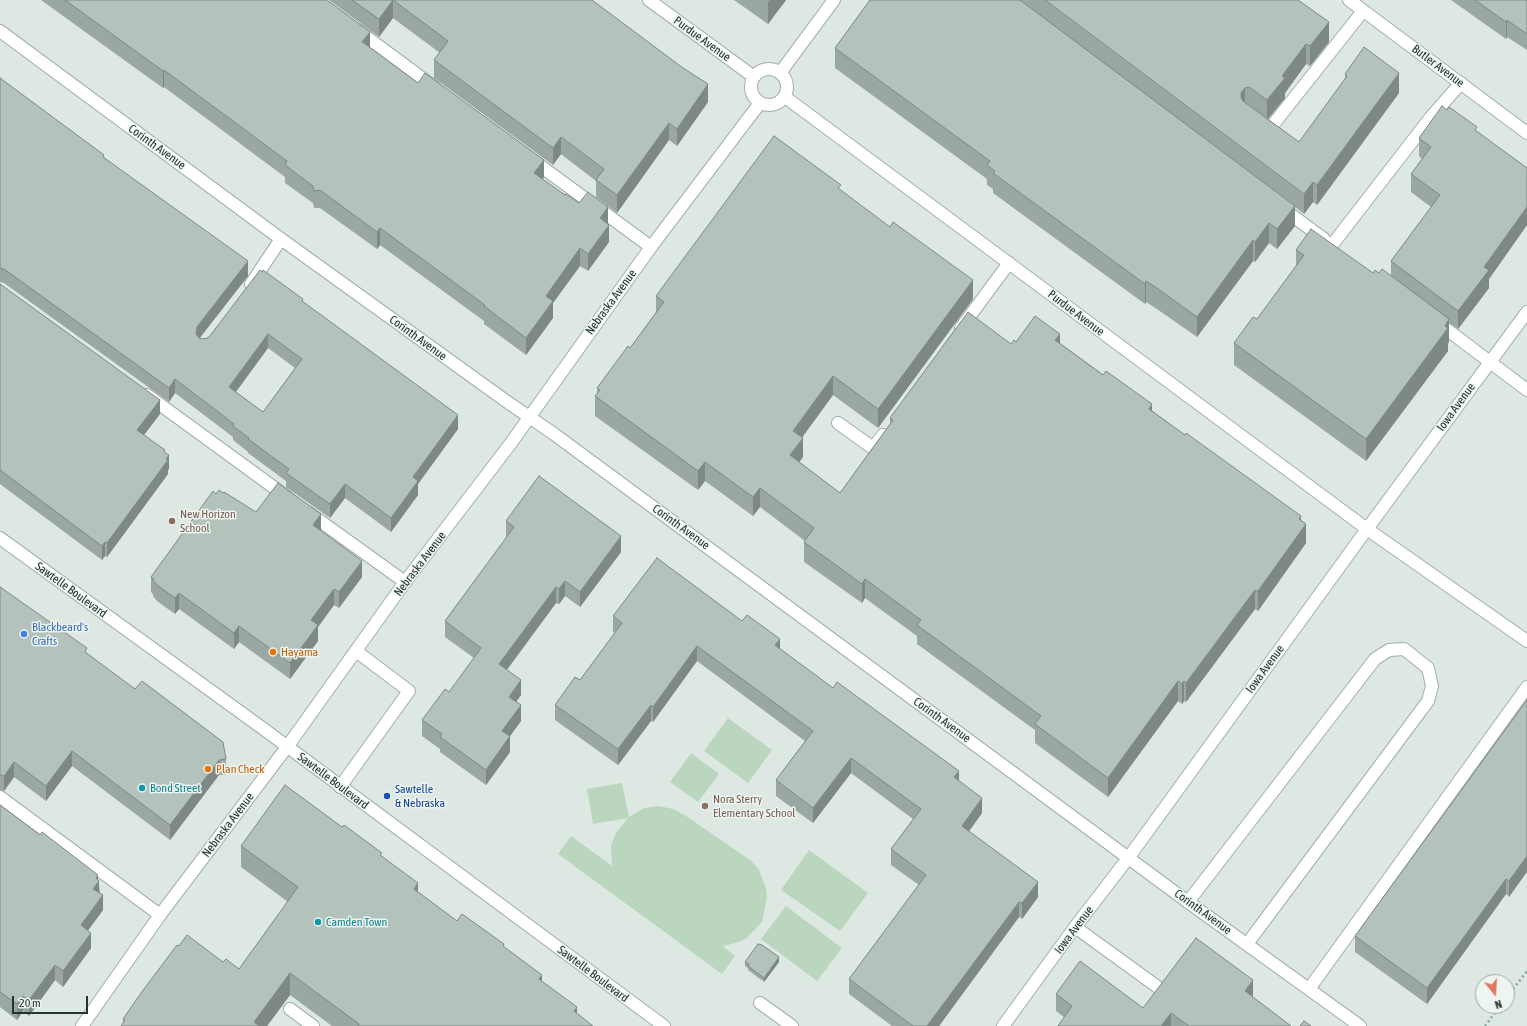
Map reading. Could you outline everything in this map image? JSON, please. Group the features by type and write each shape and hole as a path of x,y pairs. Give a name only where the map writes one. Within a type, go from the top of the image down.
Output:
{"street":[{"name":"Purdue Avenue","path":"650,0 754,77"},
{"path":"780,73 834,0"},
{"name":"Butler Avenue","path":"1349,0 1527,133"},
{"path":"1254,120 1266,129 1272,126 1363,11"},
{"path":"348,23 443,94"},
{"name":"Corinth Avenue","path":"0,31 281,238 554,434 1188,902 1360,1026"},
{"path":"772,69 780,73 786,79 788,85 785,97 776,105 770,106 760,103 754,98 752,92 752,80 760,71 772,69"},
{"path":"1275,203 1335,248 1431,117 1461,83"},
{"name":"Purdue Avenue","path":"785,97 1367,529 1527,641"},
{"name":"Nebraska Avenue","path":"82,1026 160,915 287,747 405,582 511,443 651,247 760,103"},
{"path":"519,150 651,247"},
{"path":"245,292 281,238"},
{"path":"953,339 1010,263"},
{"name":"Iowa Avenue","path":"1004,1026 1075,927 1129,858 1367,529 1527,312"},
{"path":"1427,316 1527,390"},
{"path":"136,388 405,582"},
{"path":"838,423 873,448 887,428"},
{"name":"Sawtelle Boulevard","path":"0,538 287,747 664,1026"},
{"path":"1188,902 1375,659 1389,650 1404,649 1428,668 1432,686 1428,701 1248,944"},
{"path":"340,787 409,691 356,651"},
{"path":"1309,989 1527,688"},
{"path":"0,797 160,915"},
{"path":"1075,927 1159,988"},
{"path":"760,1003 792,1026"},
{"path":"290,1009 313,1026"}],"path":[{"path":"1515,987 1527,971"},
{"path":"1485,1026 1494,1014"}],"green space":[{"path":"728,718 772,750 748,783 704,751"},
{"path":"691,753 719,774 698,802 670,782"},
{"path":"622,783 629,817 644,808 659,806 673,809 686,816 750,860 758,868 766,888 767,897 762,922 747,938 736,943 723,946 735,956 722,974 558,854 571,836 612,866 611,845 616,833 628,818 593,824 587,789"},
{"path":"809,850 868,893 840,931 781,890"},
{"path":"786,906 842,948 817,981 761,939"}],"building":[{"path":"65,0 327,0 370,32 362,42 418,83 425,73 544,160 534,173 579,203 588,192 608,207 600,218 609,225 588,254 580,248 546,296 553,301 526,338 484,306 485,305 380,228 377,232 320,190 314,191 313,186 285,165 287,161 164,70 163,71"},
{"path":"352,0 393,0 379,19"},
{"path":"393,0 592,0 683,68 708,84 677,129 669,123 617,195 596,180 604,169 561,137 553,148 434,60 448,41"},
{"path":"870,0 1020,0 1295,206 1277,229 1269,223 1255,242 1253,240 1197,317 1146,281 1145,284 993,173 995,171 987,165 990,161 835,48"},
{"path":"1045,0 1298,0 1329,22 1310,46 1306,44 1282,76 1285,78 1267,100 1249,87 1245,88 1241,93 1241,97 1243,101 1299,142 1347,76 1345,74 1364,47 1399,73 1317,185 1313,182 1304,194"},
{"path":"1475,0 1527,0 1527,34 1507,20 1506,22"},
{"path":"0,78 104,155 103,157 248,261 197,327 196,334 199,338 205,339 209,337 260,270 262,272 263,270 303,299 302,301 458,415 413,477 418,481 391,518 345,484 330,504 286,473 289,469 248,439 249,438 233,426 234,424 175,379 169,388 4,269 0,268","holes":["268,334 302,359 263,412 229,387"]},
{"path":"1442,106 1447,110 1449,107 1477,127 1475,130 1527,168 1527,207 1484,267 1489,270 1458,311 1391,261 1440,195 1411,174 1431,147 1419,138"},
{"path":"774,136 841,185 838,188 890,227 893,222 973,280 878,409 833,376 793,431 803,438 790,455 840,493 893,420 890,418 968,312 1011,344 1014,340 1016,342 1035,316 1060,334 1055,340 1103,375 1106,371 1152,404 1149,409 1185,435 1186,433 1301,516 1299,519 1306,524 1258,591 1255,590 1186,683 1184,681 1182,684 1178,681 1108,778 1035,724 1041,716 917,625 921,620 865,579 862,584 804,542 814,528 760,488 753,497 705,462 698,471 595,396 600,390 597,388 628,346 630,348 664,302 656,296"},
{"path":"1311,229 1373,273 1375,270 1379,273 1382,269 1449,319 1445,326 1448,328 1366,439 1234,343 1253,317 1257,319 1304,255 1296,250"},
{"path":"0,284 160,400 137,430 165,450 164,452 169,455 166,459 168,460 107,543 105,542 102,546 0,470"},
{"path":"539,476 621,536 580,592 565,581 559,589 556,587 499,664 521,680 509,697 521,705 502,731 510,736 486,770 440,737 442,734 422,720 445,689 449,692 481,648 445,621 514,527 506,521"},
{"path":"278,483 321,514 313,525 362,561 339,592 334,589 311,620 318,625 290,663 239,626 234,633 179,593 175,598 157,585 151,577 213,491 216,494 219,490 223,493 224,492 256,512"},
{"path":"657,558 742,621 747,615 780,639 775,645 833,688 837,682 959,771 954,777 982,798 962,826 1038,882 1022,903 1019,902 927,1026 913,1026 849,979 926,875 891,849 921,809 851,758 813,808 776,780 813,731 697,646 653,707 651,705 618,749 555,705 575,677 580,680 622,623 613,616"},
{"path":"0,587 87,648 85,652 135,689 142,681 223,742 226,759 219,760 170,825 72,751 46,786 14,762 4,776 0,775"},
{"path":"1527,700 1527,856 1509,881 1506,879 1427,988 1355,936"},
{"path":"285,785 342,827 344,825 382,853 380,855 418,883 414,889 457,921 462,914 504,944 503,946 542,975 539,979 577,1007 574,1011 593,1026 358,1026 359,1024 290,973 254,1022 259,1026 121,1026 125,1020 123,1019 141,993 177,945 179,946 187,935 223,962 226,959 239,969 298,887 241,846"},
{"path":"0,805 40,835 42,832 98,875 96,878 99,881 93,889 103,895 81,925 91,933 63,971 55,965 29,1000 23,996 17,1004 0,992"},
{"path":"1196,938 1253,980 1245,991 1291,1026 1189,1026 1171,1013 1161,1026 1058,1026 1072,1006 1056,994 1080,961 1143,1008"},
{"path":"758,944 762,945 779,957 764,978 745,962"},
{"path":"1304,1021 1311,1026 1300,1026"}],"place":[{"name":"New Horizon School","path":"172,521"},
{"name":"Blackbeard's Crafts","path":"24,634"},
{"name":"Hayama","path":"273,652"},
{"name":"Plan Check","path":"208,769"},
{"name":"Bond Street","path":"142,788"},
{"name":"Sawtelle & Nebraska","path":"387,796"},
{"name":"Nora Sterry Elementary School","path":"705,806"},
{"name":"Camden Town","path":"318,922"}]}
